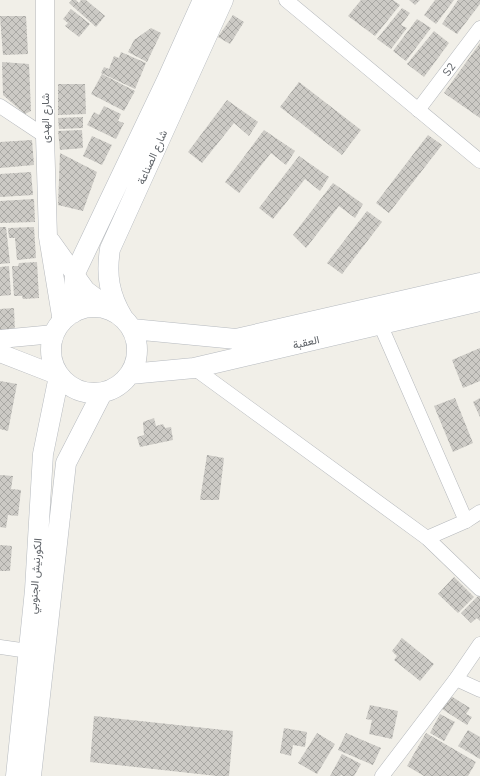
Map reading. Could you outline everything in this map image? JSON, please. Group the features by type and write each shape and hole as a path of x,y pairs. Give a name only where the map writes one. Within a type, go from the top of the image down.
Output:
{"main road":[{"name":"شارع الصناعة","path":"63,323 76,271 164,87 203,0"},
{"name":"شارع الصناعة","path":"128,324 117,308 109,285 108,267 110,249 223,0"},
{"name":"العقبة","path":"128,324 236,339 480,282"},
{"name":"العقبة","path":"130,374 194,368 480,301"},
{"path":"88,308 103,308 110,310 128,324 138,348 136,363 130,374 120,385 102,393 87,393 70,386 59,376 52,360 51,345 63,323 88,308"},
{"name":"الكورنيش الجنوبي","path":"16,776 35,590 43,454 59,376"},
{"name":"الكورنيش الجنوبي","path":"31,776 66,463 102,393"}],"street":[{"name":"شارع الهدى","path":"45,0 45,136 48,237 63,323"},
{"path":"286,0 480,161"},
{"name":"S2","path":"418,110 480,28"},
{"path":"0,106 45,136"},
{"path":"48,237 86,290 128,324"},
{"path":"0,339 63,323"},
{"path":"380,324 466,521"},
{"path":"0,353 59,376"},
{"path":"194,368 427,538 480,589"},
{"path":"427,538 466,521 480,512"},
{"path":"382,776 456,679 480,644"},
{"path":"0,647 28,651"},
{"path":"456,679 480,690"}],"building":[{"path":"72,0 76,0 79,3 81,0 86,0 105,16 96,27 69,3"},
{"path":"361,0 393,0 400,5 375,36 348,16"},
{"path":"409,0 420,0 415,5"},
{"path":"435,0 454,0 436,24 424,15"},
{"path":"458,0 480,0 480,4 457,34 442,24"},
{"path":"402,8 410,13 401,25 407,28 391,49 377,39"},
{"path":"71,9 90,24 79,37 65,26 68,23 63,19"},
{"path":"233,15 244,22 230,44 218,37"},
{"path":"0,16 26,16 28,54 3,55"},
{"path":"417,19 431,28 406,61 393,51"},
{"path":"151,28 161,33 147,62 128,52 134,40"},
{"path":"434,31 449,43 424,77 407,64"},
{"path":"480,43 480,118 444,93"},
{"path":"121,52 146,63 135,89 101,73 104,67 109,69 114,56 119,58"},
{"path":"2,62 29,64 31,111 25,114 3,95"},
{"path":"102,74 135,91 124,111 91,94"},
{"path":"299,82 361,130 342,155 280,107"},
{"path":"58,84 85,84 86,114 58,115"},
{"path":"227,100 258,122 249,136 234,123 202,163 188,152"},
{"path":"104,106 121,114 118,121 124,123 116,139 87,125 94,112 99,115"},
{"path":"83,117 83,128 59,129 58,118"},
{"path":"82,130 83,148 60,150 58,131"},
{"path":"264,130 295,151 286,165 271,153 239,193 225,182"},
{"path":"428,135 442,145 389,213 376,203"},
{"path":"92,136 112,145 102,165 83,156"},
{"path":"32,140 34,165 0,168 0,142"},
{"path":"60,153 97,172 83,211 58,205"},
{"path":"299,156 329,177 320,191 305,179 273,219 259,208"},
{"path":"31,172 33,195 0,197 0,174"},
{"path":"333,183 363,204 355,218 339,206 306,248 293,235"},
{"path":"34,199 35,222 0,223 0,201"},
{"path":"367,211 382,222 342,274 327,263"},
{"path":"0,227 6,227 10,263 0,264"},
{"path":"34,227 36,258 17,260 15,238 9,238 8,228"},
{"path":"37,262 39,298 23,299 22,296 14,296 12,266 18,266 19,263"},
{"path":"9,266 11,295 0,296 0,267"},
{"path":"14,308 15,333 0,334 0,309"},
{"path":"480,348 480,381 463,388 452,360"},
{"path":"0,381 17,384 8,431 0,429"},
{"path":"455,398 473,443 453,452 434,406"},
{"path":"480,398 480,417 473,402"},
{"path":"154,418 156,426 163,424 165,428 171,427 173,440 140,447 137,437 144,435 143,422"},
{"path":"207,455 224,458 219,500 200,500"},
{"path":"0,475 13,476 11,489 21,490 18,516 8,515 6,528 0,527"},
{"path":"0,545 12,546 10,571 0,571"},
{"path":"454,577 474,597 458,613 438,594"},
{"path":"479,595 480,621 477,618 471,623 461,613"},
{"path":"402,638 434,664 420,681 394,660 397,656 392,651"},
{"path":"451,696 470,708 466,714 472,717 467,725 442,709"},
{"path":"370,705 398,711 392,739 369,734 372,720 366,719"},
{"path":"440,714 455,722 444,741 430,733"},
{"path":"94,716 233,731 229,776 217,776 90,762"},
{"path":"284,728 307,732 305,747 293,745 291,756 280,753"},
{"path":"468,730 480,737 480,759 458,746"},
{"path":"317,733 335,744 317,774 298,763"},
{"path":"346,733 381,748 373,765 338,750"},
{"path":"426,733 476,762 468,776 424,776 407,766"},
{"path":"342,754 361,764 354,776 330,776"}]}
